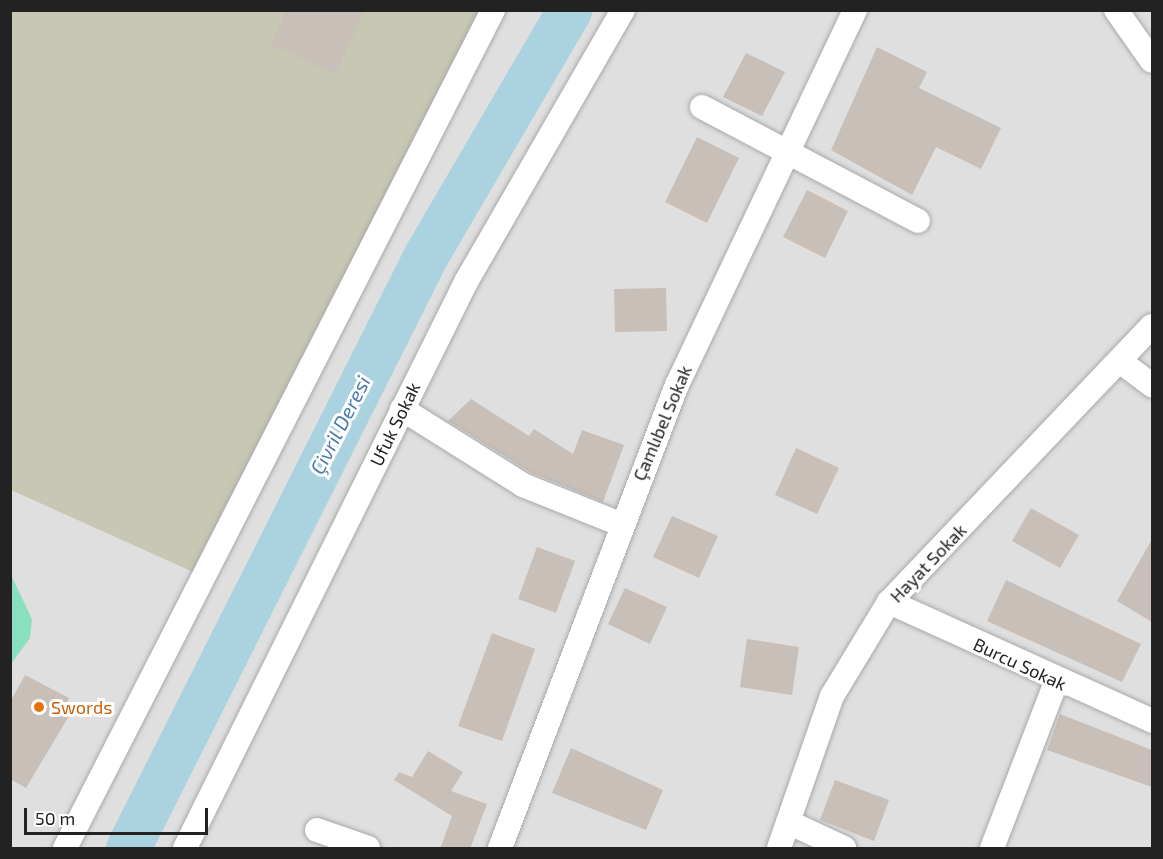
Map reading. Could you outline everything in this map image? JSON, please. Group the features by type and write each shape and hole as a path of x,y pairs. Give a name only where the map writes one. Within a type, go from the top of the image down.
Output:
{"street":[{"path":"64,849 493,10"},
{"name":"Ufuk Sokak","path":"185,849 467,280 623,10"},
{"name":"Çamlıbel Sokak","path":"500,849 620,525 787,150 855,10"},
{"path":"1116,10 1152,62"},
{"path":"1133,10 1152,44"},
{"path":"702,107 918,221"},
{"name":"Hayat Sokak","path":"779,849 832,696 889,602 1121,362 1152,326"},
{"path":"1121,362 1152,385"},
{"path":"402,409 523,485 620,525"},
{"name":"Burcu Sokak","path":"889,602 1056,682 1152,721"},
{"path":"992,849 1056,682"},
{"path":"788,822 844,849"},
{"path":"317,830 368,849"}],"shaded area":[{"path":"11,11 1152,11 1152,848 11,848"},
{"path":"11,11 493,11 202,576 11,490"}],"green space":[{"path":"11,575 32,619 30,638 11,664"}],"building":[{"path":"286,10 364,10 336,74 271,45"},
{"path":"877,47 927,72 919,88 1001,128 981,169 936,147 912,195 831,150"},
{"path":"746,53 785,72 762,116 723,97"},
{"path":"697,137 739,158 707,223 665,202"},
{"path":"807,190 848,211 825,258 783,237"},
{"path":"666,288 667,331 615,332 614,289"},
{"path":"471,399 529,436 534,429 573,454 582,430 624,445 603,502 530,472 448,421"},
{"path":"796,448 839,468 817,514 775,495"},
{"path":"1031,508 1079,535 1060,568 1012,541"},
{"path":"672,516 718,536 699,578 653,557"},
{"path":"1152,539 1152,622 1117,601"},
{"path":"537,547 575,561 556,613 518,599"},
{"path":"1006,580 1141,644 1122,682 987,621"},
{"path":"625,588 667,607 650,644 608,624"},
{"path":"492,633 535,649 502,741 458,726"},
{"path":"747,639 799,647 792,695 740,687"},
{"path":"25,675 69,698 62,712 69,716 26,788 10,779 10,702"},
{"path":"1060,714 1152,750 1152,787 1047,750"},
{"path":"571,748 663,790 646,830 552,793"},
{"path":"428,751 463,772 451,791 487,804 470,849 440,849 452,816 394,780 399,772 412,777"},
{"path":"835,780 889,800 874,841 820,820"}],"waterway":[{"name":"Çivril Deresi","path":"128,848 426,255 569,10"}],"place":[{"name":"Swords","path":"39,707"}]}
